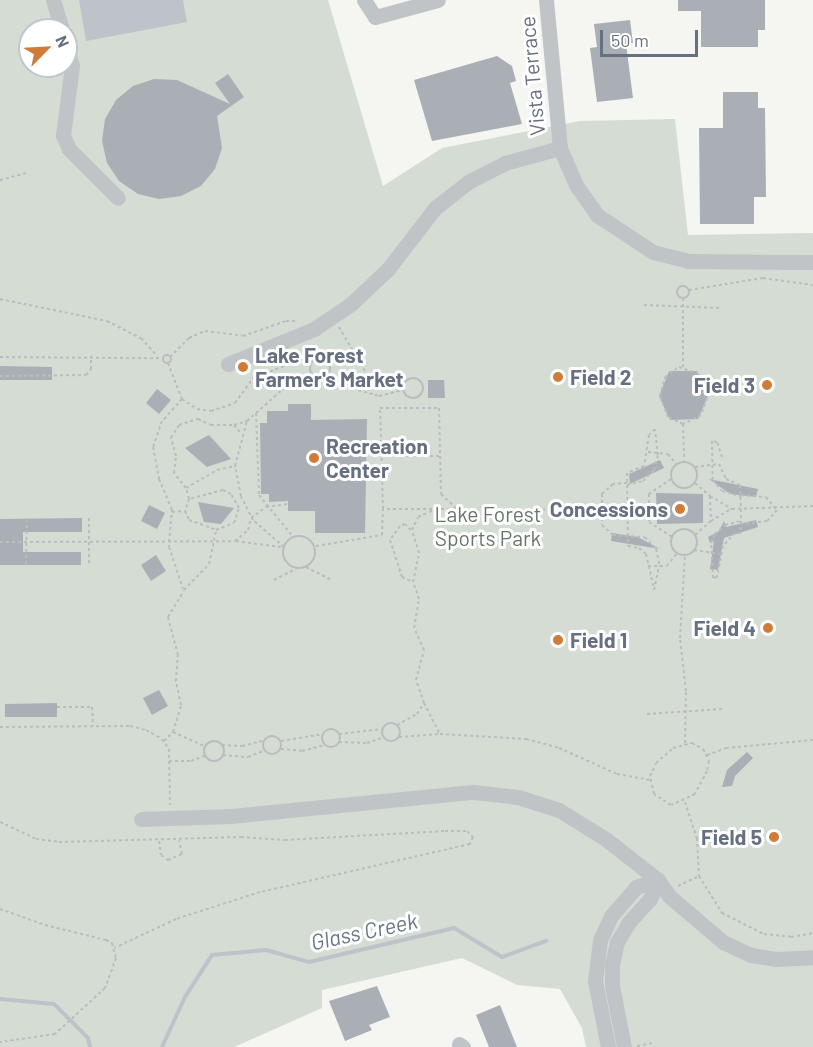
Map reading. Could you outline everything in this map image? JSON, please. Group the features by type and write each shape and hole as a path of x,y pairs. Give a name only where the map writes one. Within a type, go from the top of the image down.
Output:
{"street":[{"path":"53,0 58,18"},
{"path":"364,0 375,17 437,0"},
{"name":"Vista Terrace","path":"546,0 560,148 576,185 597,215 653,252 688,261 813,262"},
{"path":"70,78 63,135 69,149 118,198"},
{"path":"228,364 314,329 342,311 388,269 435,208 468,182 505,163 560,148"},
{"path":"141,819 231,816 453,793 494,792 540,803 578,820 658,880 669,896 723,942 750,955 777,959 813,957"},
{"path":"630,1044 612,986 612,965 617,942 629,922 650,899 658,880"},
{"path":"608,1047 595,981 600,940 623,900 636,886 658,880"}],"path":[{"path":"0,180 27,173"},
{"path":"683,367 683,298 689,290 762,278 813,285"},
{"path":"683,298 677,294 677,288 685,285 689,290"},
{"path":"0,299 107,321 141,338 157,356"},
{"path":"644,305 721,308"},
{"path":"168,363 170,357 199,333 217,331 243,336 267,327"},
{"path":"0,376 86,375 91,369 91,356"},
{"path":"0,357 157,356 168,363 182,399 197,408 220,410 240,399 254,378 300,360 321,358 329,363 328,373"},
{"path":"162,358 170,357"},
{"path":"311,374 312,362 321,358"},
{"path":"683,367 699,374 707,398 701,415 683,424 668,417 660,396 669,372 683,367"},
{"path":"311,374 320,378 328,373"},
{"path":"328,373 380,396 403,390 411,378 418,379 423,387 422,394 414,398 403,390"},
{"path":"298,568 287,562 284,547 251,518 241,496 235,466 241,434 247,422 282,390 311,374"},
{"path":"182,399 167,413 155,434 153,460 172,512 168,540 184,590"},
{"path":"164,408 167,413"},
{"path":"412,582 402,577 390,542 382,535 380,408 439,408 441,494 456,509"},
{"path":"256,413 258,492 266,507 293,537"},
{"path":"185,511 189,499 186,488 174,473 174,430 192,418 211,425 234,425 247,422"},
{"path":"683,424 684,462"},
{"path":"234,425 241,434"},
{"path":"658,452 649,476 627,484 605,489 599,510 605,530 618,536 628,534 651,543 659,566 655,591 643,550 628,546 628,534 627,510 627,484 627,473 640,469 648,452 653,429 658,452"},
{"path":"676,464 684,462 694,467 709,464 719,464 729,482 741,485 741,495 741,509 741,522 741,533 725,543 715,578 711,554 715,534 725,525 741,522 767,521 777,513 777,507 766,497 741,495 728,495 717,487 709,464 712,441 717,442 722,457"},
{"path":"648,452 668,454 676,464"},
{"path":"382,456 440,456"},
{"path":"672,537 654,529 649,509 649,494 671,479 676,464"},
{"path":"186,488 217,470 235,466"},
{"path":"694,467 694,483"},
{"path":"671,479 680,487 694,483"},
{"path":"694,483 732,509"},
{"path":"189,499 218,490 235,498 241,496"},
{"path":"710,495 711,521"},
{"path":"185,511 193,523 216,530 234,523 238,508 235,498"},
{"path":"234,541 248,530 251,518 266,507 288,504"},
{"path":"238,508 245,505"},
{"path":"694,550 695,536 711,521 732,509 813,506"},
{"path":"382,509 649,509"},
{"path":"412,530 418,517 440,509"},
{"path":"172,512 185,511"},
{"path":"89,518 89,564"},
{"path":"26,564 27,521"},
{"path":"390,542 400,526 405,524 412,530 419,553 412,582 419,599 414,628 424,650 416,680 424,703 441,734"},
{"path":"672,537 684,529 695,536"},
{"path":"164,741 173,732 181,705 176,681 178,656 168,624 170,611 184,590 209,564 216,530"},
{"path":"315,546 382,535"},
{"path":"284,547 293,537 305,536 315,546 314,559 306,567"},
{"path":"672,537 672,548 677,553 685,555 694,550 721,554"},
{"path":"0,542 234,541 284,547"},
{"path":"648,566 671,563 677,553"},
{"path":"684,743 686,713 680,638 685,555"},
{"path":"274,580 298,568 306,567 330,579"},
{"path":"204,746 213,740 222,745 264,742 271,735 281,741 323,734 330,729 339,734 383,729 388,723 397,725 417,714 424,703"},
{"path":"57,707 92,707 93,726"},
{"path":"646,714 722,709"},
{"path":"397,725 398,737"},
{"path":"0,727 135,726 164,741 170,775"},
{"path":"383,729 384,737"},
{"path":"173,732 204,746"},
{"path":"323,734 325,745"},
{"path":"265,750 272,754 280,748 302,751 325,745 334,747 339,742 339,734"},
{"path":"339,742 356,745 384,737 392,741 398,737 441,734 526,739 559,747 617,774 650,780"},
{"path":"706,756 726,748 813,740"},
{"path":"280,748 281,741"},
{"path":"264,742 265,750"},
{"path":"692,742 709,761 704,780 685,802 671,806 654,794 650,780 656,763 684,743 692,742"},
{"path":"222,745 223,755"},
{"path":"204,746 205,756"},
{"path":"169,761 191,761 205,756 216,761 223,755 248,757 265,750"},
{"path":"685,802 698,838 699,876 714,904 740,925 777,936 813,933"},
{"path":"0,822 36,839 59,842 285,840 456,831 469,832 473,839 470,844 260,892 176,919 114,948"},
{"path":"159,841 161,855 168,860 182,854 179,840"},
{"path":"669,896 682,883 699,876"},
{"path":"0,909 45,926 106,940 114,948 114,969 105,988 65,1026 55,1034 0,1042"},
{"path":"630,1044 636,1047 652,1043"}],"green space":[{"name":"Lake Forest Sports Park","path":"0,0 328,0 383,186 442,148 580,121 675,119 688,235 813,233 813,1047 586,1047 582,1028 560,989 517,985 462,958 322,990 322,1008 234,1047 0,1047"}],"shaded area":[{"path":"79,0 183,0 187,22 86,41"}],"building":[{"path":"678,0 765,0 765,30 758,30 758,47 701,47 701,11 678,11"},
{"path":"630,20 633,43 626,44 633,98 597,102 590,48 597,47 594,24"},
{"path":"497,56 512,66 516,81 510,83 522,124 432,141 414,80"},
{"path":"228,74 244,97 217,116 222,148 215,169 201,186 181,196 159,199 138,194 119,181 107,163 102,141 105,119 116,100 133,86 154,79 177,80 230,104 215,83"},
{"path":"723,92 758,92 758,108 765,108 766,197 754,197 754,224 700,224 699,128 723,128"},
{"path":"0,366 52,367 52,380 0,380"},
{"path":"669,371 697,371 708,396 698,419 670,420 659,396"},
{"path":"428,380 444,380 445,398 428,398"},
{"path":"157,389 171,400 159,414 146,403"},
{"name":"Recreation Center","path":"288,404 311,404 311,420 367,419 365,533 315,533 315,511 288,511 288,501 269,502 269,494 261,494 260,423 267,423 267,411 288,411"},
{"path":"209,435 231,459 207,467 185,448"},
{"path":"660,460 664,468 630,484 629,474"},
{"path":"709,479 758,489 756,497 730,494"},
{"name":"Concessions","path":"656,493 703,494 703,523 657,524"},
{"path":"198,502 234,508 221,524 204,522"},
{"path":"149,505 165,513 157,529 141,521"},
{"path":"82,518 82,532 23,532 23,552 81,552 81,565 0,565 0,519"},
{"path":"756,520 758,527 724,538 718,570 710,569 714,541 710,543 708,537 719,531 724,521 726,527"},
{"path":"612,533 638,537 660,549 611,541"},
{"path":"156,555 166,571 151,581 141,565"},
{"path":"159,690 168,706 152,715 143,698"},
{"path":"57,703 57,717 5,717 5,704"},
{"path":"747,752 753,758 735,776 732,786 722,787 727,770"},
{"path":"377,986 390,1017 369,1025 372,1030 345,1041 329,1001"},
{"path":"500,1005 517,1047 489,1047 476,1015"}],"waterway":[{"name":"Glass Creek","path":"162,1047 185,997 212,955 266,950 309,962 454,928 502,957 546,941"},
{"name":"Glass Creek","path":"0,999 54,1004 88,1038 90,1047"}],"place":[{"name":"Lake Forest Farmer's Market","path":"243,367"},
{"name":"Field 2","path":"558,377"},
{"name":"Field 3","path":"767,385"},
{"name":"Recreation Center","path":"314,458"},
{"name":"Concessions","path":"680,509"},
{"name":"Field 4","path":"768,628"},
{"name":"Field 1","path":"558,640"},
{"name":"Field 5","path":"774,837"}]}
